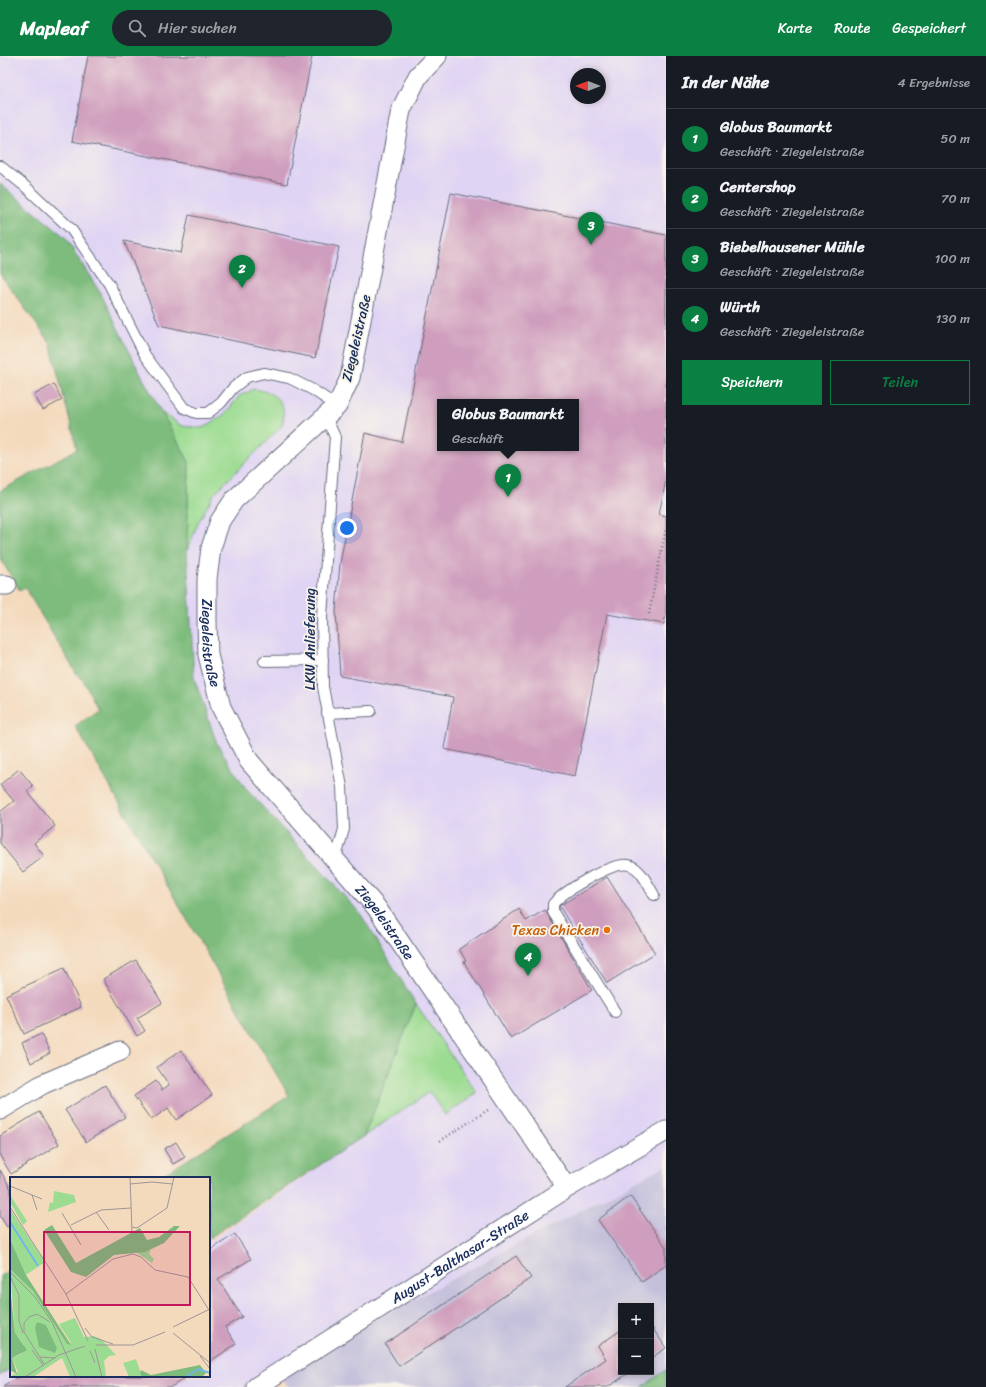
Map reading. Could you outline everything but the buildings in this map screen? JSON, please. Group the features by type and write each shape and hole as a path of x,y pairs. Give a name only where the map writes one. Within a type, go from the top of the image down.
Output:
{"street":[{"name":"Ziegeleistraße","path":"437,56 418,76 401,110 350,378 331,412 234,500 220,521 211,548 207,579 208,655 221,707 249,761 376,907 567,1188"},
{"path":"0,1110 43,1084 120,1051"},
{"name":"August-Balthasar-Straße","path":"256,1387 567,1188 666,1131"}],"lane":[{"path":"0,166 71,228 109,284 145,355 184,408 196,413 208,413 221,403 233,388 246,377 264,373 289,378 313,390 331,412"},
{"name":"LKW Anlieferung","path":"331,412 335,437 322,616 322,688 342,787 344,829 335,861"},
{"path":"264,661 322,660"},
{"path":"327,713 372,711"},
{"path":"615,1012 553,912 553,904 559,896 611,867 629,865 640,872 654,895"}],"path":[{"path":"649,614 666,528"},
{"path":"440,1141 507,1098"}],"shaded area":[{"path":"0,56 666,56 666,1165 278,1372 256,1387 0,1387 0,1375 10,1369 10,1377 210,1377 210,1241 461,1069 416,1004 360,913 247,790 217,744 194,678 187,551 77,449 50,343 0,274"},
{"path":"666,1165 666,1370 642,1387 288,1387 278,1372"}],"green space":[{"path":"0,184 65,237 101,294 140,373 189,462 187,551 194,678 217,744 247,790 360,913 416,1004 364,1136 210,1237 210,1177 160,1177 289,1096 75,726 98,709 84,682 76,673 25,588 20,591 0,558 0,491 77,449 50,343 0,274"},
{"path":"254,389 274,396 282,405 282,426 214,494 198,523 187,551 189,462 162,413 182,426 203,428 225,414 239,396"},
{"path":"416,1004 477,1093 445,1115 429,1092 364,1136"},
{"path":"10,1270 10,1369 0,1375 0,1276"},
{"path":"666,1370 666,1387 642,1387"}],"place":[{"name":"Biebelhausener Mühle","path":"591,245"},
{"name":"Centershop","path":"242,288"},
{"name":"Globus Baumarkt","path":"508,497"},
{"name":"Texas Chicken","path":"607,930"},
{"name":"Würth","path":"528,976"}]}
